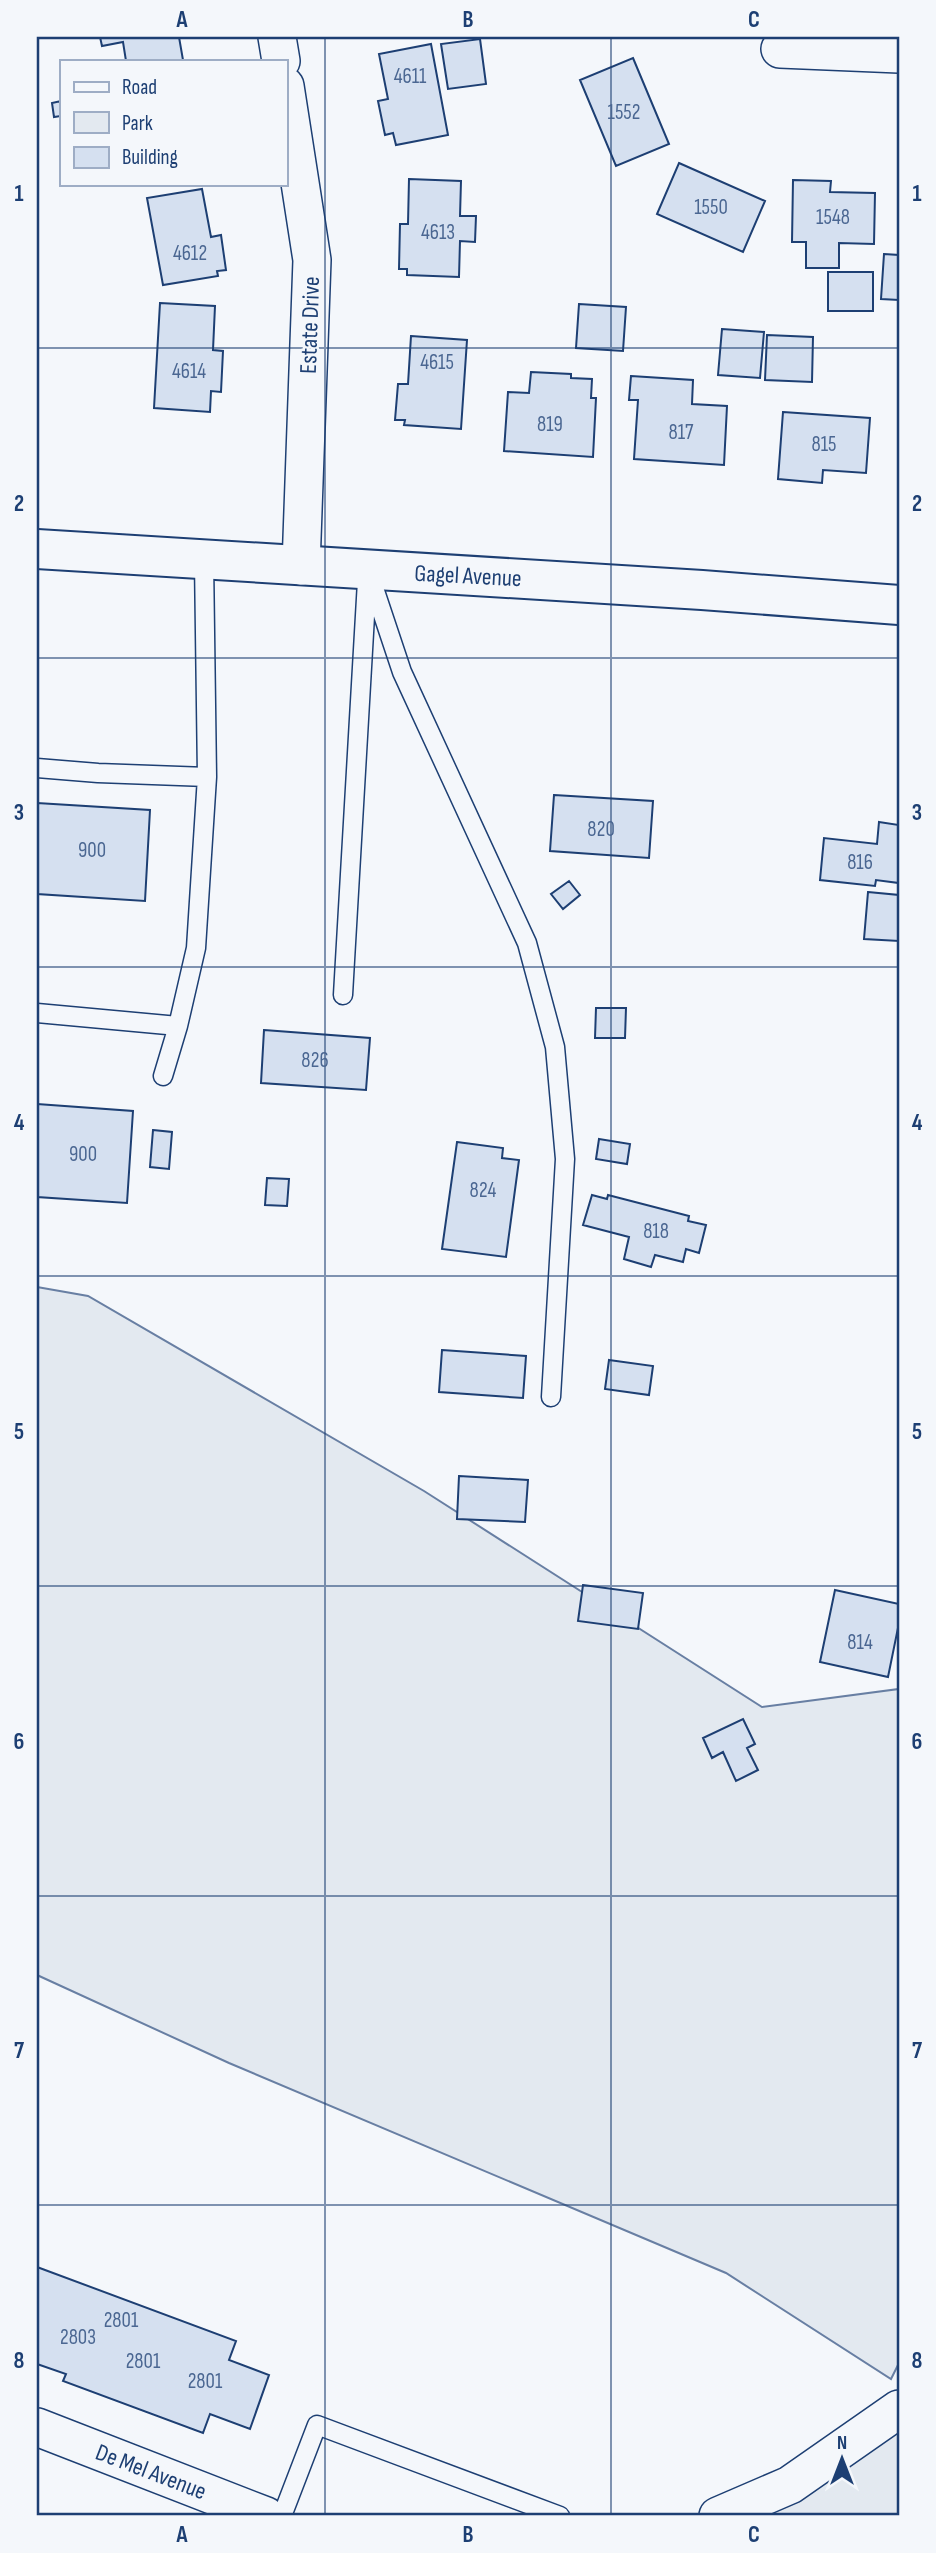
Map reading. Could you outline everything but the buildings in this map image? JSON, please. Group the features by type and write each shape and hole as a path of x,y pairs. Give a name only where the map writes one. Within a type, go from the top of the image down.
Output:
{"street":[{"path":"277,37 281,60"},
{"path":"780,49 899,54"},
{"name":"Estate Drive","path":"287,99 312,260 301,566"},
{"name":"Gagel Avenue","path":"37,549 702,590 899,605"},
{"path":"718,2516 790,2485 899,2409"},
{"name":"De Mel Avenue","path":"37,2427 266,2516"}],"lane":[{"path":"163,1076 196,948 206,777 204,560"},
{"path":"343,995 368,570"},
{"path":"368,570 402,672 527,943 555,1047 565,1159 551,1397"},
{"path":"37,768 206,777"},
{"path":"37,1013 178,1026"},
{"path":"282,2516 317,2425 560,2516"}],"green space":[{"path":"37,1287 88,1296 424,1491 762,1707 899,1689 899,2363 891,2379 726,2273 229,2063 37,1975"},
{"path":"899,2419 899,2516 749,2516"}]}
